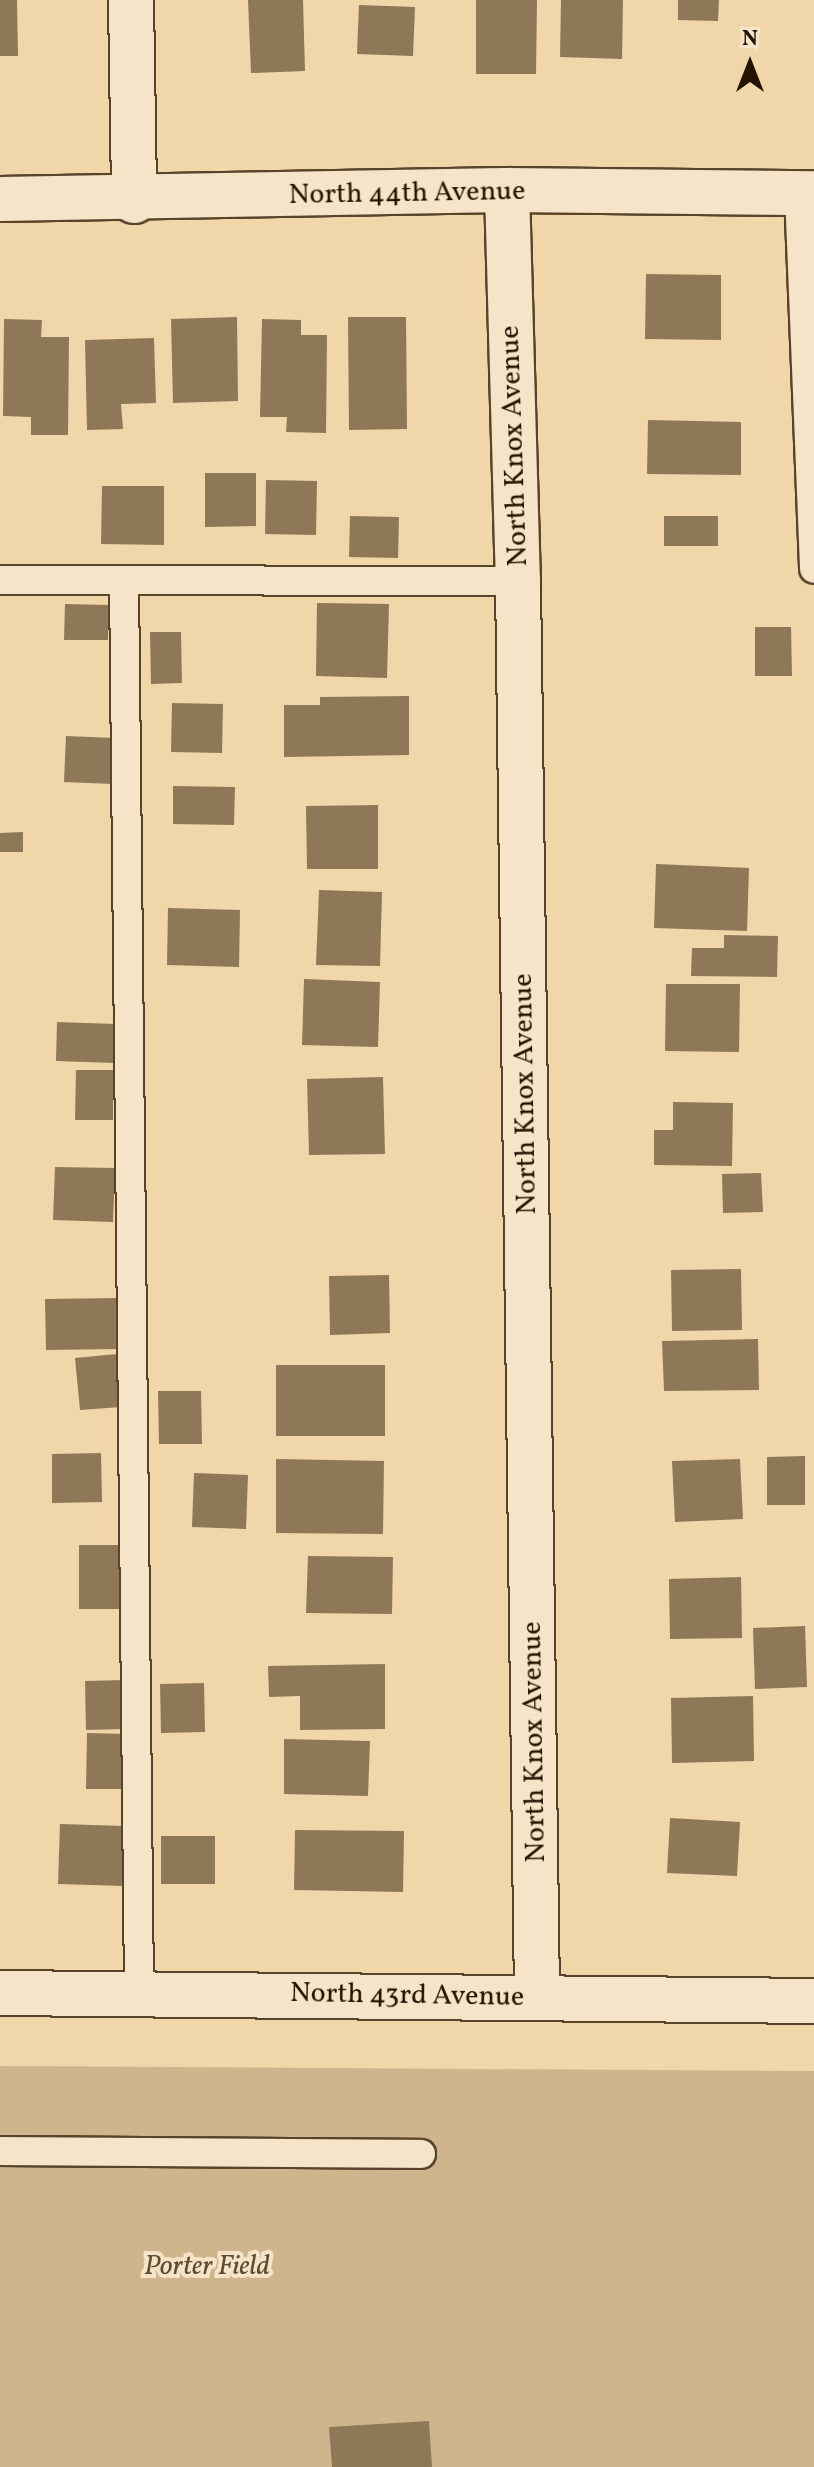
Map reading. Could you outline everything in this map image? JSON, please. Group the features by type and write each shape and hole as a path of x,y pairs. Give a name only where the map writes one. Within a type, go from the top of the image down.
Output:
{"street":[{"path":"131,0 134,201"},
{"name":"North 44th Avenue","path":"0,199 134,201 507,190 806,193"},
{"name":"North Knox Avenue","path":"507,190 518,581 537,1998"},
{"name":"North 43rd Avenue","path":"0,1993 814,2001"}],"lane":[{"path":"806,193 814,569"},
{"path":"0,580 518,581"},
{"path":"124,580 139,1992"},
{"path":"0,2151 421,2154"}],"green space":[{"name":"Porter Field","path":"0,2066 814,2071 814,2467 0,2467"}],"building":[{"path":"0,0 17,0 18,56 0,56"},
{"path":"248,0 303,0 305,71 251,73"},
{"path":"476,0 537,0 536,74 476,74"},
{"path":"561,0 623,0 622,59 560,57"},
{"path":"678,0 719,0 718,21 678,20"},
{"path":"359,5 415,7 413,56 357,54"},
{"path":"646,274 721,275 721,340 645,339"},
{"path":"237,317 238,401 173,403 171,319"},
{"path":"348,317 406,317 407,429 349,430"},
{"path":"4,319 42,320 41,337 69,337 68,435 31,435 31,417 3,416"},
{"path":"262,319 301,320 301,335 327,335 326,433 286,432 287,417 260,417"},
{"path":"154,338 156,403 121,404 123,429 87,430 85,340"},
{"path":"648,420 741,422 741,475 647,474"},
{"path":"205,473 256,473 256,526 205,527"},
{"path":"266,480 317,481 316,535 265,534"},
{"path":"102,486 164,486 164,545 101,544"},
{"path":"350,516 399,517 398,558 349,557"},
{"path":"664,516 718,516 718,546 664,546"},
{"path":"317,603 389,604 387,678 316,676"},
{"path":"65,604 109,605 108,640 64,640"},
{"path":"755,627 791,627 792,676 755,676"},
{"path":"150,632 181,632 182,683 151,684"},
{"path":"409,696 409,755 284,757 284,705 320,705 320,697"},
{"path":"172,703 223,704 222,753 171,752"},
{"path":"66,736 115,738 113,784 64,782"},
{"path":"173,786 235,787 234,825 173,824"},
{"path":"378,805 378,869 307,869 306,806"},
{"path":"23,832 23,852 0,852 0,833"},
{"path":"656,864 749,868 747,931 654,928"},
{"path":"319,890 382,892 380,966 316,965"},
{"path":"168,908 240,910 239,967 167,965"},
{"path":"724,935 778,936 777,977 691,976 692,948 724,948"},
{"path":"304,979 380,982 378,1047 302,1045"},
{"path":"666,984 740,984 739,1052 665,1051"},
{"path":"57,1022 116,1024 115,1063 56,1061"},
{"path":"76,1070 113,1070 113,1120 75,1120"},
{"path":"383,1077 385,1154 309,1155 307,1079"},
{"path":"673,1102 733,1103 732,1166 654,1165 654,1130 673,1130"},
{"path":"55,1167 115,1168 113,1222 53,1220"},
{"path":"761,1173 763,1212 723,1213 722,1174"},
{"path":"741,1269 742,1330 672,1331 671,1270"},
{"path":"389,1275 390,1333 330,1335 329,1276"},
{"path":"120,1298 120,1349 46,1350 45,1299"},
{"path":"758,1339 759,1390 664,1391 662,1341"},
{"path":"117,1354 121,1407 80,1410 75,1358"},
{"path":"276,1365 385,1365 385,1436 276,1436"},
{"path":"158,1391 201,1391 202,1444 159,1444"},
{"path":"101,1453 102,1502 52,1503 52,1454"},
{"path":"805,1456 805,1505 767,1505 767,1457"},
{"path":"276,1459 384,1461 383,1534 276,1533"},
{"path":"740,1459 743,1519 675,1522 672,1461"},
{"path":"194,1473 248,1475 246,1529 192,1527"},
{"path":"79,1545 124,1545 124,1609 79,1609"},
{"path":"308,1556 393,1557 392,1614 306,1613"},
{"path":"741,1577 742,1638 670,1639 669,1579"},
{"path":"805,1626 807,1687 755,1689 753,1628"},
{"path":"385,1664 385,1729 300,1730 300,1696 269,1697 268,1666"},
{"path":"124,1680 125,1729 86,1730 85,1681"},
{"path":"204,1683 205,1732 161,1733 160,1684"},
{"path":"753,1696 754,1761 672,1763 671,1698"},
{"path":"87,1733 126,1734 126,1789 86,1789"},
{"path":"284,1739 370,1741 368,1796 284,1794"},
{"path":"670,1818 740,1822 737,1876 667,1873"},
{"path":"60,1824 125,1826 124,1886 58,1884"},
{"path":"295,1830 404,1831 403,1892 294,1890"},
{"path":"161,1836 215,1836 215,1884 161,1884"},
{"path":"429,2421 432,2467 332,2467 329,2427"}]}
